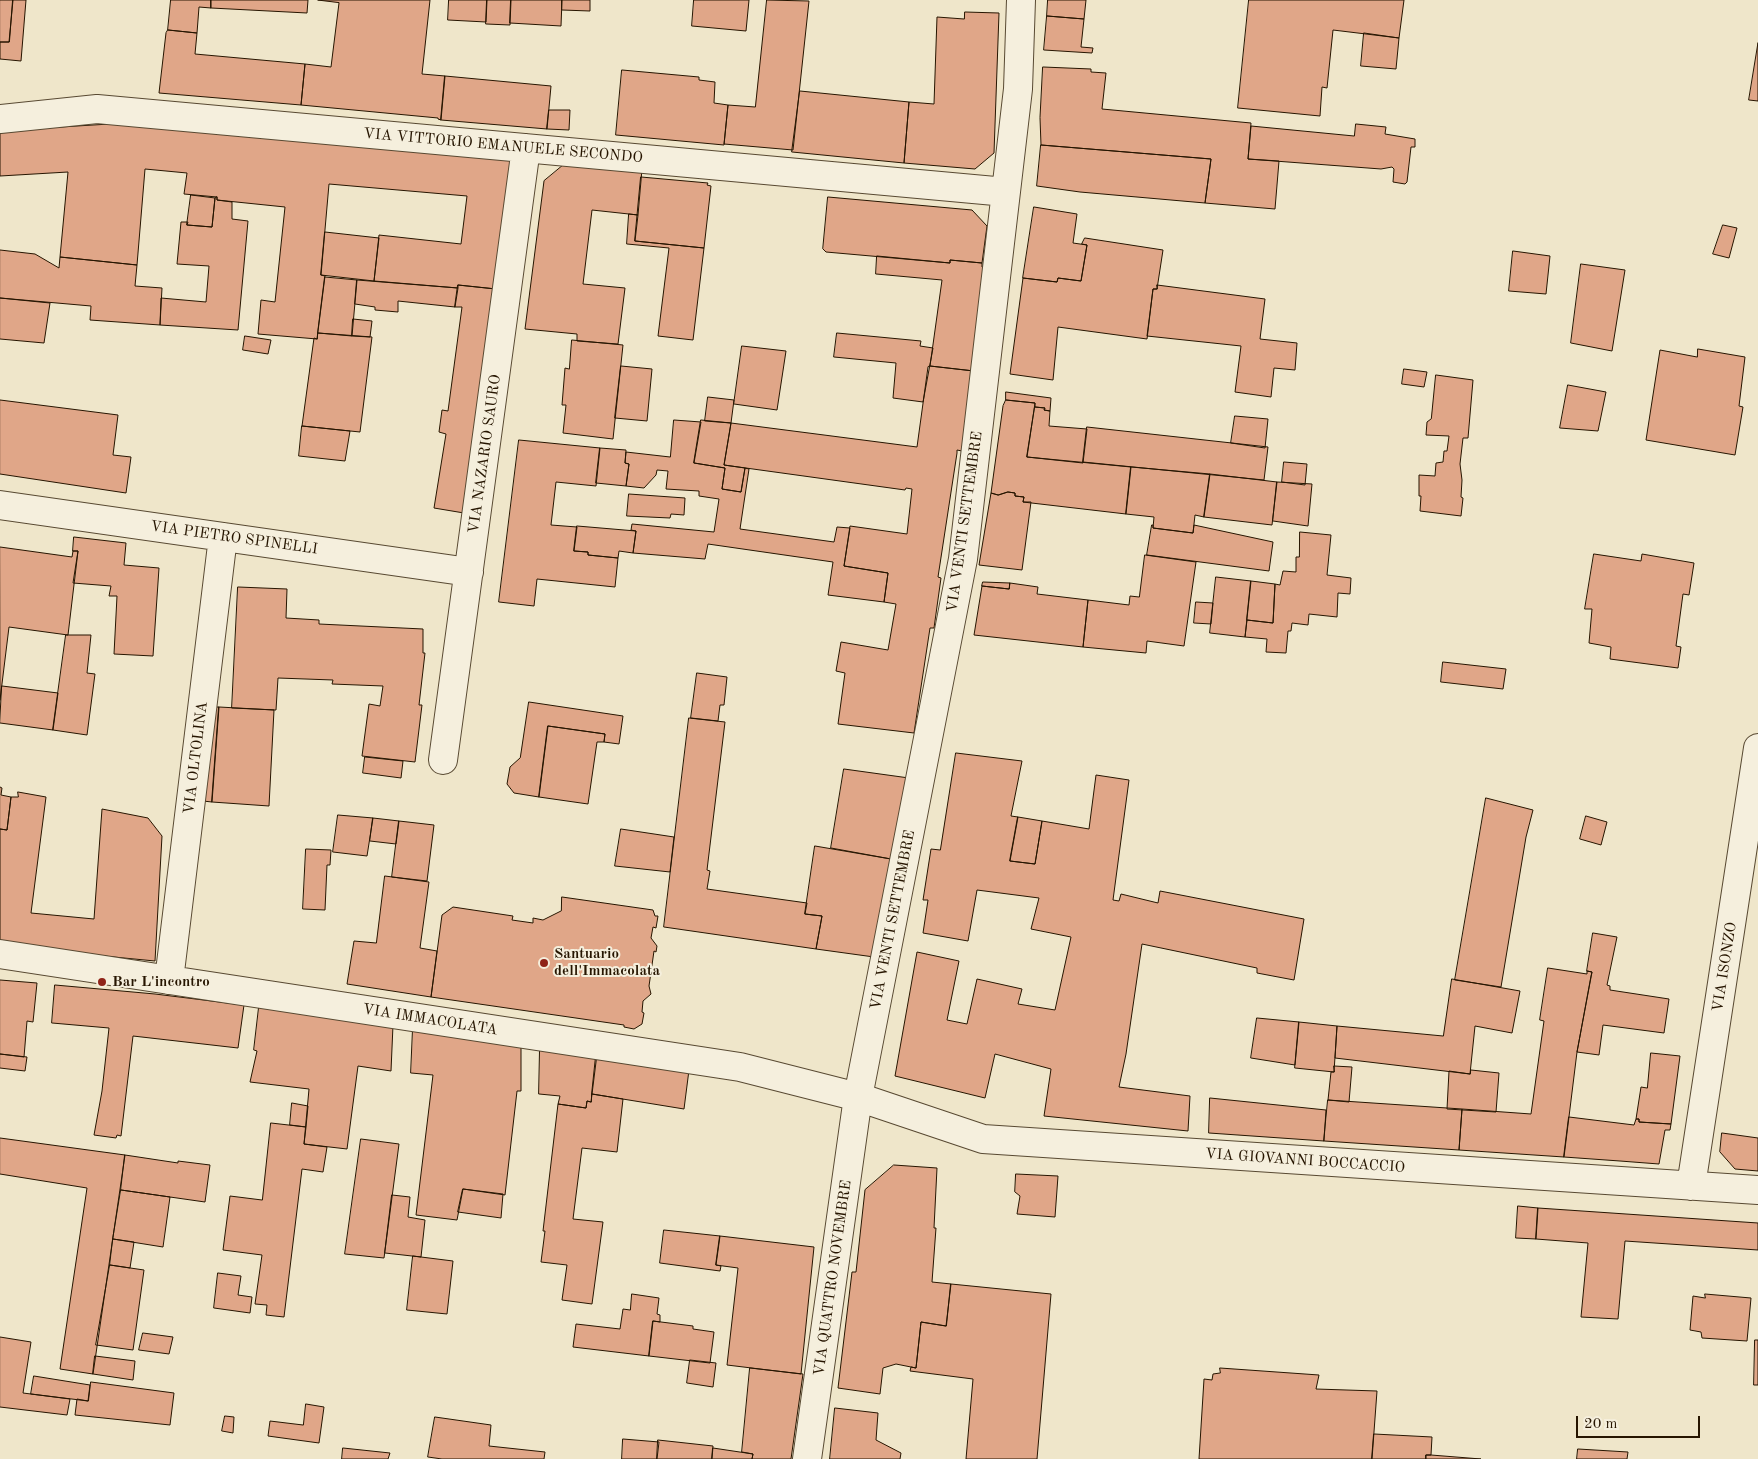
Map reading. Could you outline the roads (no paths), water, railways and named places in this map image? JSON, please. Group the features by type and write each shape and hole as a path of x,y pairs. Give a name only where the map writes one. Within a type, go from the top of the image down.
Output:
{"street":[{"name":"VIA VENTI SETTEMBRE","path":"858,1097 963,559 1018,89 1021,0"},
{"name":"VIA VITTORIO EMANUELE SECONDO","path":"0,119 98,109 1006,192"},
{"name":"VIA NAZARIO SAURO","path":"443,760 526,148"},
{"name":"VIA PIETRO SPINELLI","path":"0,505 469,572"},
{"name":"VIA OLTOLINA","path":"169,980 223,537"},
{"name":"VIA ISONZO","path":"1692,1186 1758,748"},
{"name":"VIA IMMACOLATA","path":"0,954 740,1067 858,1097"},
{"name":"VIA GIOVANNI BOCCACCIO","path":"858,1097 983,1139 1758,1190"},
{"name":"VIA QUATTRO NOVEMBRE","path":"807,1459 858,1097"}],"place":[{"name":"Santuario dell'Immacolata","path":"544,963"},
{"name":"Bar L'incontro","path":"102,982"}]}
